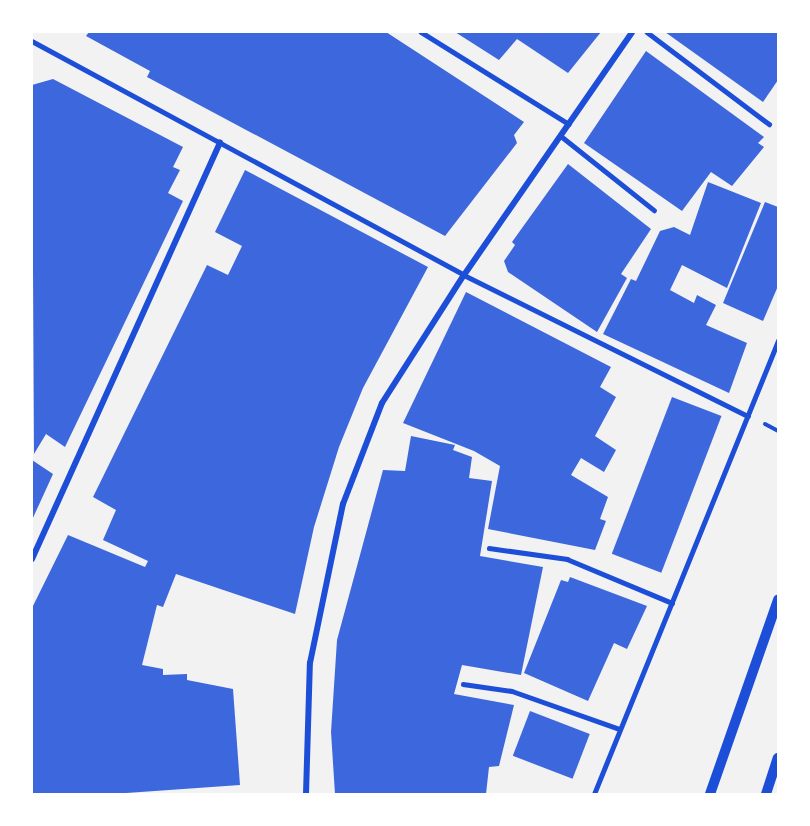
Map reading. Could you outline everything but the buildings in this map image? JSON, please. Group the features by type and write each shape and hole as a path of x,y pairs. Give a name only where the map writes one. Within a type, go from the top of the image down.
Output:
{"street":[{"path":"306,795 310,663 343,504 382,403 464,274 632,32"},
{"path":"32,559 220,142"},
{"path":"710,795 753,665 778,600"},
{"path":"766,795 778,758"}],"lane":[{"path":"422,32 569,123"},
{"path":"647,32 769,123"},
{"path":"32,40 464,274 748,416"},
{"path":"561,136 654,210"},
{"path":"594,795 778,341"},
{"path":"489,548 567,559 672,603"},
{"path":"463,684 512,691 620,729"}]}
